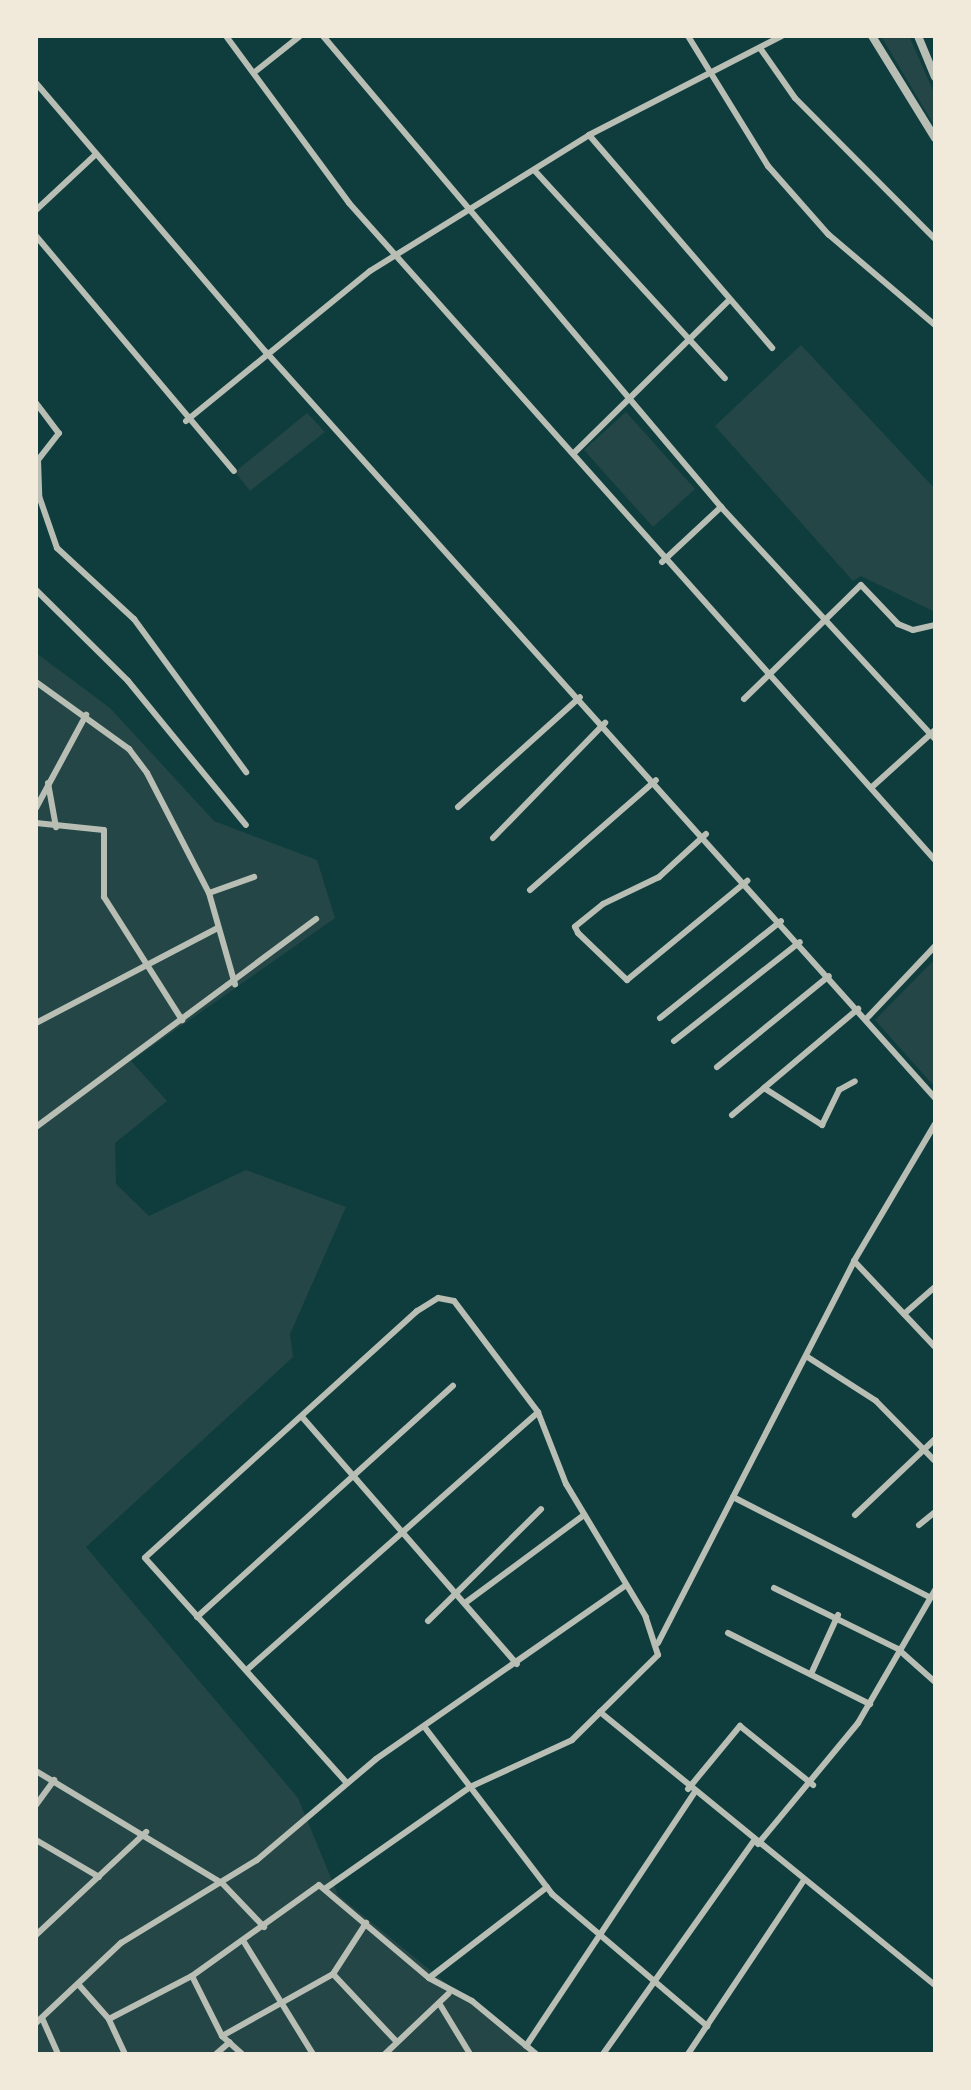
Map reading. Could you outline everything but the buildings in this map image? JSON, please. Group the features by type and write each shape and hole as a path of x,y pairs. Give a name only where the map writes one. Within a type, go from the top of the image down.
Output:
{"street":[{"path":"226,36 256,71 395,256 574,453 662,562 765,677 872,787 935,860"},
{"path":"256,71 300,36"},
{"path":"323,36 632,394 721,507 821,622 933,735 872,787"},
{"path":"688,36 768,166 828,234 935,325"},
{"path":"186,421 266,352 395,256 589,135 782,36"},
{"path":"872,36 935,138"},
{"path":"918,36 935,77"},
{"path":"760,48 795,98 842,138 935,239"},
{"path":"36,83 266,352 706,834 935,1098"},
{"path":"589,135 728,301 772,348"},
{"path":"36,210 96,154"},
{"path":"535,171 725,378"},
{"path":"36,236 186,421 234,471"},
{"path":"574,453 728,301"},
{"path":"36,403 59,433 38,460 38,498 57,548 134,619 246,772"},
{"path":"662,562 721,507"},
{"path":"744,699 861,585 898,624 913,630 935,625"},
{"path":"36,590 128,681 246,825"},
{"path":"37,686 86,715 147,773 209,893 235,984"},
{"path":"458,807 580,697"},
{"path":"36,808 86,715"},
{"path":"493,838 605,723"},
{"path":"530,890 656,780"},
{"path":"48,783 56,827"},
{"path":"36,823 104,830 104,897 182,1020"},
{"path":"706,834 659,877 603,904 575,927 578,933 627,980 747,881"},
{"path":"209,893 254,877"},
{"path":"36,1127 235,984 316,919"},
{"path":"660,1018 781,921"},
{"path":"36,1023 218,928"},
{"path":"674,1041 800,942"},
{"path":"867,1018 935,946"},
{"path":"717,1067 829,976"},
{"path":"732,1115 858,1009"},
{"path":"764,1088 822,1125 839,1090 855,1081"},
{"path":"326,1888 470,1787 572,1740 658,1655 658,1643 854,1261 935,1124"},
{"path":"854,1261 935,1347"},
{"path":"904,1314 935,1287"},
{"path":"347,1783 249,1668 197,1617 145,1558 438,1298 454,1301 538,1412 584,1515 658,1643"},
{"path":"806,1356 876,1401 935,1461"},
{"path":"197,1617 355,1479 453,1386"},
{"path":"249,1668 538,1412"},
{"path":"303,1418 517,1664"},
{"path":"855,1515 935,1439"},
{"path":"733,1497 929,1597"},
{"path":"428,1621 541,1509"},
{"path":"919,1525 935,1512"},
{"path":"465,1603 584,1515"},
{"path":"58,2054 39,2021 121,1943 222,1883 347,1783 625,1586"},
{"path":"774,1588 838,1615 898,1649 935,1682"},
{"path":"603,2054 650,1980 756,1842 813,1785 870,1704 898,1649 935,1590"},
{"path":"811,1674 838,1615"},
{"path":"728,1633 870,1704"},
{"path":"600,1712 691,1791 935,1985"},
{"path":"526,2046 598,1940 691,1791 740,1726 813,1785"},
{"path":"426,1729 547,1887 598,1940 707,2026"},
{"path":"36,1771 146,1832 222,1883 264,1927"},
{"path":"36,1805 54,1780"},
{"path":"36,1935 146,1832"},
{"path":"36,1840 99,1877"},
{"path":"688,2054 804,1880"},
{"path":"109,2019 192,1976 244,1942 319,1885 429,1978 449,1993 472,2001 536,2054"},
{"path":"429,1978 547,1887"},
{"path":"222,2036 333,1974 366,1923"},
{"path":"244,1942 313,2054"},
{"path":"333,1974 396,2041"},
{"path":"192,1976 222,2036 242,2054"},
{"path":"78,1984 109,2019 125,2054"},
{"path":"385,2054 449,1993"},
{"path":"439,2003 470,2054"},
{"path":"216,2054 230,2042"}],"shaded area":[{"path":"881,36 909,36 935,95 935,127"},
{"path":"801,345 935,489 935,612 861,576 853,581 715,426"},
{"path":"626,412 695,489 653,527 584,450"},
{"path":"307,413 325,432 250,491 235,472"},
{"path":"36,653 110,708 214,821 317,860 335,918 131,1061 167,1101 115,1143 116,1184 149,1216 246,1170 346,1207 290,1334 293,1357 86,1547 298,1798 338,1895 533,2054 36,2054"},
{"path":"935,959 935,1087 875,1020"}]}
